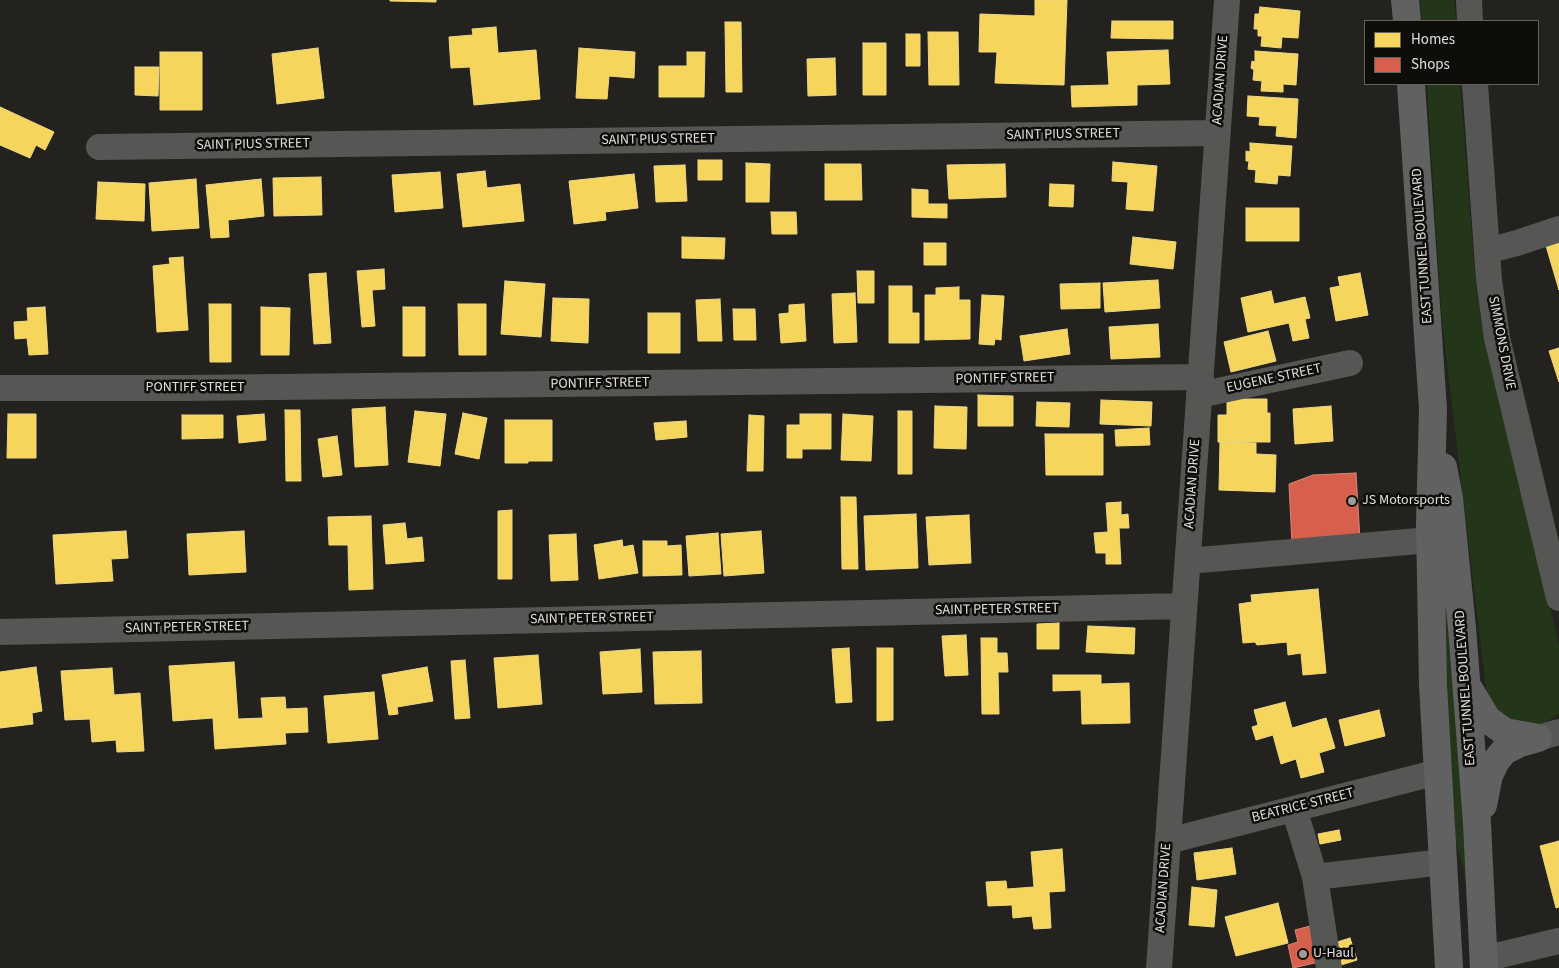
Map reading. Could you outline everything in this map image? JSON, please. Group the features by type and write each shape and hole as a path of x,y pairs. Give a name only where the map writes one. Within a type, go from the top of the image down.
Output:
{"main road":[{"path":"1405,0 1407,20"},
{"name":"EAST TUNNEL BOULEVARD","path":"1411,85 1433,409 1430,540 1433,685 1449,968"},
{"name":"EAST TUNNEL BOULEVARD","path":"1433,409 1449,498 1467,684 1477,823 1484,964"},
{"path":"1467,684 1487,719 1505,732 1549,735"},
{"path":"1477,823 1488,775 1504,751 1520,743 1549,735"},
{"path":"1446,908 1467,946 1484,964"}],"street":[{"name":"ACADIAN DRIVE","path":"1159,968 1227,0"},
{"path":"1469,0 1470,20"},
{"name":"SIMMONS DRIVE","path":"1475,85 1489,280 1497,338 1559,598"},
{"name":"SAINT PIUS STREET","path":"99,147 1218,133"},
{"path":"1487,251 1517,244 1559,229"},
{"name":"EUGENE STREET","path":"1200,386 1350,363"},
{"name":"PONTIFF STREET","path":"0,388 1200,386"},
{"path":"1188,560 1430,540"},
{"name":"SAINT PETER STREET","path":"0,632 1184,606"},
{"name":"BEATRICE STREET","path":"1168,841 1438,772"},
{"path":"1294,809 1315,876 1329,968"},
{"path":"1315,876 1443,862"},
{"path":"1484,964 1559,941"}],"green space":[{"path":"1420,0 1454,0 1456,20 1422,20"},
{"path":"1427,85 1460,85 1476,288 1482,325 1559,644 1559,714 1544,723 1535,725 1506,719 1494,707 1487,696 1441,310"},
{"path":"1441,493 1457,692 1469,921 1464,870 1452,830 1441,691"}],"building: Homes":[{"path":"436,0 436,2 390,1"},
{"path":"1035,0 1067,0 1064,85 995,83 997,52 979,52 980,14 1035,16"},
{"path":"1260,7 1300,11 1298,38 1282,37 1281,48 1261,46 1262,36 1258,36 1258,29 1254,29 1255,14 1259,14"},
{"path":"1112,21 1173,21 1173,39 1111,38"},
{"path":"725,22 741,22 742,92 726,92"},
{"path":"496,27 498,53 536,50 540,99 474,105 470,67 451,68 449,37 473,35 472,29"},
{"path":"928,32 958,32 959,85 929,85"},
{"path":"906,34 920,34 920,66 906,66"},
{"path":"863,43 886,43 886,95 863,95"},
{"path":"318,48 324,98 277,104 272,54"},
{"path":"579,48 635,52 634,78 609,76 607,99 576,98"},
{"path":"1168,50 1170,84 1137,85 1137,105 1072,107 1071,86 1109,85 1107,52"},
{"path":"1255,51 1298,54 1296,85 1283,84 1283,92 1261,91 1262,81 1253,80 1254,70 1251,68 1252,61 1255,62"},
{"path":"160,52 202,52 202,110 160,110"},
{"path":"687,52 705,52 704,97 659,97 659,66 687,66"},
{"path":"835,58 836,95 808,96 807,59"},
{"path":"135,67 159,67 158,96 135,95"},
{"path":"1248,96 1298,99 1296,138 1276,136 1277,126 1259,125 1260,117 1247,116"},
{"path":"0,107 54,132 45,150 36,145 30,158 0,145"},
{"path":"1250,143 1292,146 1290,176 1278,175 1277,184 1255,182 1256,170 1248,169 1249,161 1246,161 1246,151 1250,152"},
{"path":"698,160 722,160 722,180 698,180"},
{"path":"1113,162 1157,166 1153,211 1126,209 1128,182 1112,181"},
{"path":"746,163 770,164 769,202 746,202"},
{"path":"825,164 861,164 862,200 825,200"},
{"path":"1005,164 1006,197 949,199 947,165"},
{"path":"685,165 687,201 656,202 654,166"},
{"path":"485,171 487,188 520,184 524,221 463,227 457,174"},
{"path":"440,172 443,208 395,212 392,175"},
{"path":"634,174 638,208 605,212 606,220 574,224 569,181"},
{"path":"321,177 322,215 274,216 273,178"},
{"path":"196,179 199,228 152,231 149,183"},
{"path":"261,179 264,216 228,220 229,237 211,238 206,185"},
{"path":"98,182 145,184 144,221 96,219"},
{"path":"1050,184 1074,185 1073,207 1049,206"},
{"path":"912,189 928,190 928,204 947,204 947,218 912,217"},
{"path":"1246,208 1299,208 1299,241 1246,241"},
{"path":"771,212 796,212 797,234 772,234"},
{"path":"1559,235 1559,290 1544,239"},
{"path":"682,237 725,238 724,259 682,258"},
{"path":"1133,237 1176,242 1173,269 1130,264"},
{"path":"924,243 946,243 946,265 924,265"},
{"path":"183,257 188,330 157,332 153,266 170,264 169,258"},
{"path":"384,269 385,289 372,290 375,326 362,327 357,271"},
{"path":"857,271 874,271 874,303 858,303"},
{"path":"326,273 331,343 314,344 309,274"},
{"path":"1360,273 1368,315 1336,321 1330,288 1340,286 1338,277"},
{"path":"1158,280 1160,308 1105,312 1103,283"},
{"path":"505,281 545,284 541,337 501,334"},
{"path":"1100,283 1100,308 1061,309 1060,284"},
{"path":"889,286 912,286 912,313 919,313 919,343 889,343"},
{"path":"959,287 959,300 970,300 970,339 925,340 925,295 936,295 936,288"},
{"path":"1271,291 1274,304 1305,297 1310,318 1305,319 1309,338 1293,341 1289,323 1248,332 1241,298"},
{"path":"855,293 857,342 834,343 832,294"},
{"path":"982,295 1004,296 1001,340 995,339 994,345 979,344"},
{"path":"553,298 589,299 588,343 551,341"},
{"path":"720,299 722,341 698,341 696,300"},
{"path":"209,304 231,304 231,362 210,362"},
{"path":"458,304 486,304 486,355 459,355"},
{"path":"804,304 806,341 781,343 779,314 789,313 789,305"},
{"path":"45,307 48,354 29,355 27,338 15,339 14,322 28,321 27,308"},
{"path":"261,307 290,308 289,355 261,355"},
{"path":"403,307 425,307 425,356 403,356"},
{"path":"733,309 755,309 756,340 734,340"},
{"path":"648,313 680,313 680,353 648,353"},
{"path":"1158,324 1160,357 1111,359 1109,327"},
{"path":"1067,329 1070,354 1024,361 1020,336"},
{"path":"1268,331 1276,361 1231,372 1224,342"},
{"path":"1559,348 1559,382 1549,351"},
{"path":"978,395 1013,396 1013,426 978,426"},
{"path":"1227,399 1267,399 1267,413 1270,413 1270,442 1218,442 1218,415 1227,415"},
{"path":"1101,400 1152,402 1151,426 1100,424"},
{"path":"1037,402 1070,403 1069,427 1036,426"},
{"path":"935,406 967,407 966,449 934,448"},
{"path":"1331,406 1333,441 1295,444 1293,409"},
{"path":"385,407 388,465 355,467 352,409"},
{"path":"285,410 300,410 301,481 286,481"},
{"path":"415,411 446,414 440,466 408,462"},
{"path":"898,411 912,411 912,474 898,474"},
{"path":"463,413 487,418 479,459 455,454"},
{"path":"8,414 36,414 36,458 7,458"},
{"path":"264,414 266,440 239,443 237,416"},
{"path":"800,414 831,414 831,449 802,449 802,458 787,458 787,425 800,425"},
{"path":"843,414 873,416 871,461 841,460"},
{"path":"182,415 223,415 223,438 182,439"},
{"path":"749,415 764,416 763,471 747,471"},
{"path":"505,420 552,420 552,461 505,463"},
{"path":"686,421 687,437 656,440 654,423"},
{"path":"1149,428 1150,445 1116,446 1115,430"},
{"path":"1045,434 1103,434 1103,475 1046,475"},
{"path":"337,436 342,475 323,477 318,439"},
{"path":"1220,442 1256,443 1256,454 1276,455 1275,492 1219,490"},
{"path":"841,497 856,497 858,569 842,569"},
{"path":"1121,502 1121,515 1128,514 1129,528 1119,528 1121,564 1106,564 1106,553 1096,553 1094,533 1108,532 1106,503"},
{"path":"512,510 512,579 498,579 498,511"},
{"path":"916,514 918,568 866,570 864,516"},
{"path":"969,515 971,563 929,565 926,517"},
{"path":"371,516 373,589 349,590 348,545 329,545 328,517"},
{"path":"405,523 407,539 422,537 424,561 386,564 383,525"},
{"path":"126,531 128,558 111,559 113,581 56,584 53,535"},
{"path":"244,531 246,572 189,575 187,534"},
{"path":"761,531 764,573 724,576 721,534"},
{"path":"718,533 721,574 689,576 686,536"},
{"path":"576,534 578,580 551,581 549,535"},
{"path":"622,540 623,547 633,545 638,573 599,579 594,545"},
{"path":"643,541 667,541 667,546 681,545 682,575 643,576"},
{"path":"1318,589 1326,673 1303,675 1301,653 1288,655 1287,642 1257,645 1255,642 1243,643 1239,604 1252,602 1251,595"},
{"path":"1059,623 1059,649 1037,649 1037,624"},
{"path":"1088,626 1135,628 1134,654 1086,652"},
{"path":"966,635 968,675 945,676 942,636"},
{"path":"981,638 997,638 997,653 1007,653 1008,672 998,672 999,714 982,714"},
{"path":"849,648 852,702 836,703 832,649"},
{"path":"877,648 893,648 893,720 877,721"},
{"path":"640,649 642,692 603,694 600,652"},
{"path":"701,651 702,703 655,704 653,652"},
{"path":"538,655 542,704 498,708 494,658"},
{"path":"465,660 470,718 455,719 451,661"},
{"path":"234,662 238,719 263,718 261,698 285,697 286,709 307,708 308,732 285,733 286,744 215,749 213,718 173,721 169,666"},
{"path":"36,667 42,711 32,713 33,724 0,728 0,672"},
{"path":"427,667 433,701 397,707 398,714 389,715 382,675"},
{"path":"112,668 114,695 140,693 144,751 117,752 116,740 92,742 90,719 65,720 61,671"},
{"path":"1053,675 1101,675 1101,684 1129,683 1130,723 1082,724 1081,690 1053,691"},
{"path":"374,692 378,739 328,743 324,696"},
{"path":"1285,702 1292,728 1326,718 1335,748 1319,753 1324,772 1301,778 1296,759 1281,764 1273,735 1256,740 1252,727 1258,725 1254,710"},
{"path":"1379,710 1385,736 1345,746 1339,720"},
{"path":"1339,830 1341,840 1320,844 1318,834"},
{"path":"1559,841 1559,907 1556,908 1540,846"},
{"path":"1232,848 1236,874 1197,880 1194,853"},
{"path":"1062,849 1065,891 1049,892 1051,928 1034,929 1032,916 1013,918 1012,905 988,906 986,882 1006,881 1007,889 1034,887 1031,852"},
{"path":"1192,887 1217,890 1214,927 1189,925"},
{"path":"1278,903 1288,943 1236,956 1225,917"},
{"path":"1350,938 1357,960 1338,966 1331,944"}],"building: Shops":[{"path":"1356,473 1360,540 1292,544 1289,484 1313,475"},
{"name":"U-Haul","path":"1310,926 1319,962 1293,968 1288,945 1298,942 1295,930"}],"place":[{"name":"JS Motorsports","path":"1352,501"},
{"name":"U-Haul","path":"1303,954"}]}
